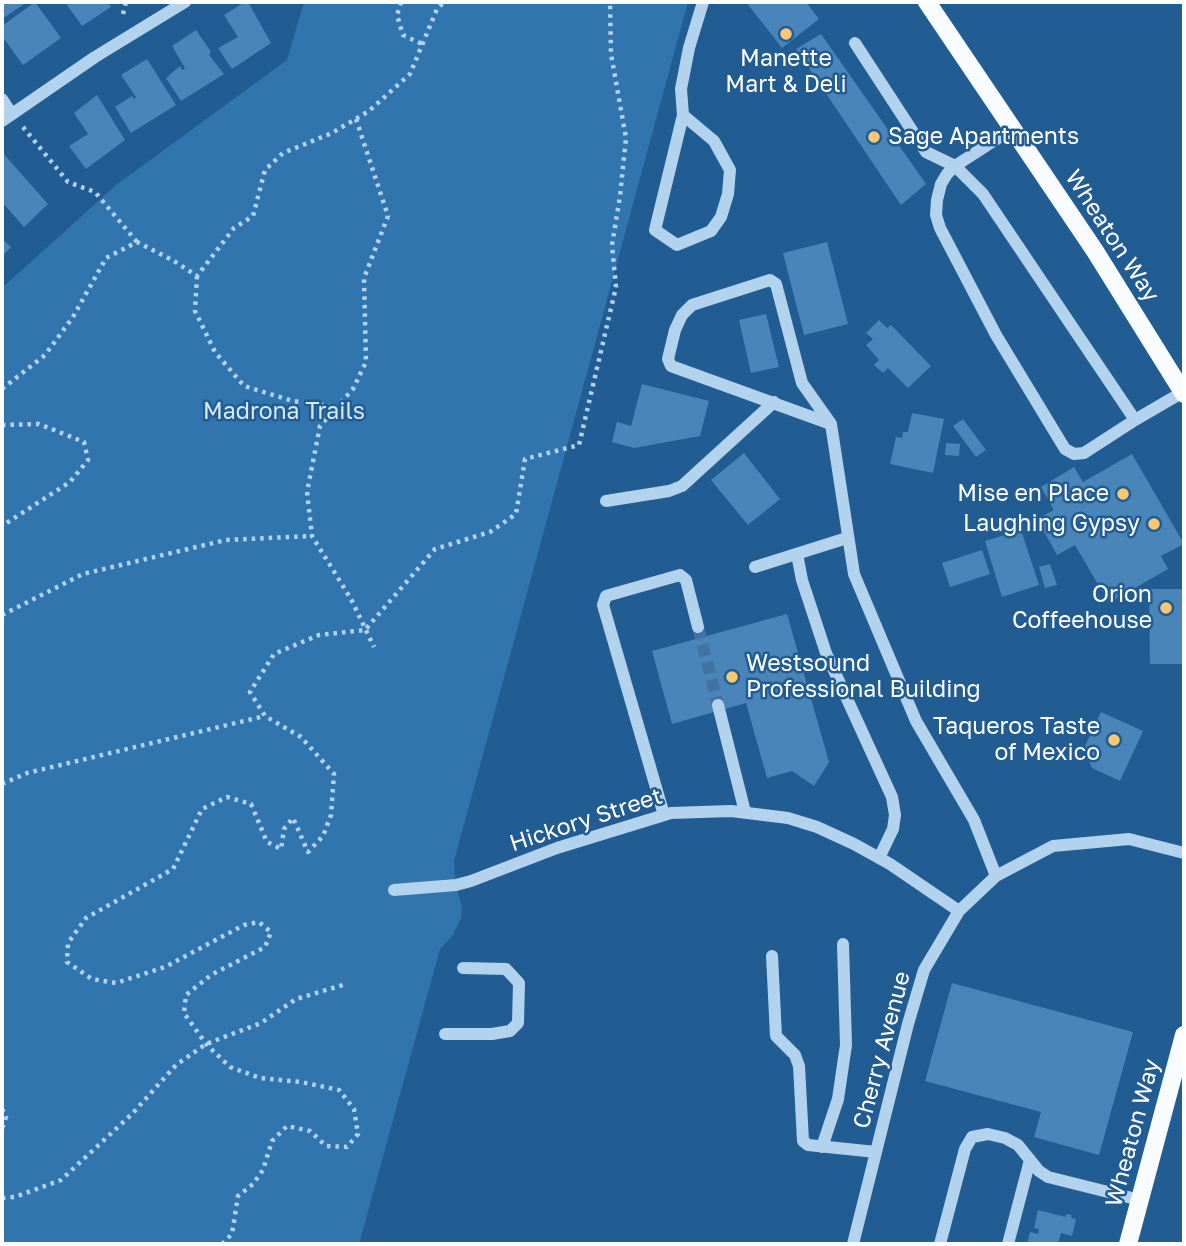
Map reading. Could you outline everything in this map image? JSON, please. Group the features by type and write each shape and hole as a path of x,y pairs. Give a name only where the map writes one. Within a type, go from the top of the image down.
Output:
{"main road":[{"name":"Wheaton Way","path":"927,2 1095,251 1184,393"},
{"name":"Wheaton Way","path":"1128,1244 1184,1035"}],"street":[{"path":"2,99 6,117 185,2"},
{"path":"683,115 714,141 730,170 728,194 721,217 711,231 677,245 655,230 683,115 681,89 689,48 703,2"},
{"path":"855,43 926,152 955,166 983,194 1135,420"},
{"path":"1012,129 955,166 941,184 936,215 940,228 996,335 1065,449 1074,454 1084,453 1184,393"},
{"path":"831,424 671,366 668,359 675,330 682,315 692,305 770,280 776,284 802,383 831,424 854,574 916,721 974,820 996,876"},
{"path":"606,501 669,491 682,486 774,402"},
{"path":"755,567 847,538"},
{"path":"797,554 802,580 826,653 892,797 894,829 879,858"},
{"path":"664,815 603,605 606,596 680,575 686,580 698,627"},
{"path":"719,705 745,812"},
{"name":"Hickory Street","path":"394,890 456,885 557,848 664,815 705,810 788,818 817,827 879,858 959,911"},
{"name":"Cherry Avenue","path":"853,1244 924,970 959,911 996,876 1054,846 1129,839 1184,853"},
{"path":"822,1147 838,1099 846,1045 843,944"},
{"path":"772,956 775,1036 795,1055 799,1066 803,1141 808,1145 876,1152"},
{"path":"445,1034 492,1034 510,1031 518,1023 519,983 506,969 463,968"},
{"path":"940,1244 965,1149 972,1137 988,1134 1005,1138 1018,1145 1039,1171 1048,1177 1140,1199"},
{"path":"1008,1244 1030,1160"}],"path":[{"path":"123,13 127,2"},
{"path":"401,2 397,15 404,35 422,44"},
{"path":"337,407 293,401 244,386 215,352 195,311 197,276 234,228 253,216 265,170 283,153 332,133 369,111 410,74 437,9 443,2"},
{"path":"222,1244 232,1234 238,1196 253,1184 263,1170 272,1141 287,1126 310,1131 326,1146 347,1147 358,1134 354,1109 339,1090 301,1082 260,1078 230,1067 206,1044 184,1013 186,995 211,975 265,947 271,932 259,922 244,925 165,967 116,983 92,979 67,962 68,943 86,918 173,869 202,809 227,797 251,803 267,842 281,849 284,829 293,818 308,852 323,836 331,815 334,774 301,737 265,716 250,692 274,654 319,635 365,630 435,549 490,532 516,514 525,459 579,445 616,287 612,245 626,138 611,54 610,2"},
{"path":"6,117 68,182 95,192 137,242 197,276"},
{"path":"356,118 388,216 364,278 366,362 353,389 320,426 307,492 312,536 351,599 374,647"},
{"path":"2,389 45,355 73,317 106,258 137,242"},
{"path":"2,425 39,424 50,428 84,442 88,460 70,482 2,526"},
{"path":"2,615 83,575 226,540 312,536"},
{"path":"2,784 27,773 265,716"},
{"path":"2,1198 15,1197 61,1180 132,1114 176,1065 206,1044 261,1023 296,999 343,985"},
{"path":"2,1110 6,1117 2,1129"}],"green space":[{"name":"Madrona Trails","path":"304,2 688,2 454,861 456,885 462,907 461,918 453,935 440,949 359,1244 2,1244 2,288 116,185 287,60"}],"building":[{"path":"2,2 27,2 2,19"},
{"path":"35,2 61,38 23,65 2,36 2,26"},
{"path":"65,2 108,2 111,7 82,26"},
{"path":"248,2 271,43 232,69 218,48 238,37 224,15"},
{"name":"Manette Mart & Deli","path":"746,2 806,2 819,19 782,48"},
{"path":"196,30 211,52 209,55 224,74 181,101 166,78 180,66 182,70 185,68 172,46"},
{"name":"Sage Apartments","path":"821,34 926,184 901,205 796,49"},
{"path":"147,59 176,105 131,133 115,107 132,96 134,99 136,97 121,75"},
{"path":"97,95 125,140 86,169 69,146 88,134 74,113"},
{"path":"2,152 48,204 24,227 2,202"},
{"path":"2,239 11,247 2,256"},
{"path":"827,242 848,324 804,335 783,253"},
{"path":"766,314 779,367 751,373 739,320"},
{"path":"879,320 887,328 891,325 931,366 908,388 888,368 883,373 874,365 879,360 866,345 873,339 866,333"},
{"path":"642,384 709,401 700,436 634,448 612,442 617,422 631,426"},
{"path":"912,413 944,419 933,473 890,464 896,437 902,438 903,432 908,432"},
{"path":"963,419 986,450 976,457 953,426"},
{"path":"946,443 960,444 959,456 945,455"},
{"path":"744,453 780,499 748,525 711,480"},
{"path":"1132,454 1184,544 1161,556 1168,569 1109,603 1075,545 1057,555 1037,519 1054,510 1041,487 1074,467 1083,482"},
{"path":"1021,530 1039,585 1002,597 985,541"},
{"path":"982,550 990,574 950,587 942,563"},
{"path":"1050,564 1057,585 1045,588 1039,567"},
{"name":"Orion Coffeehouse","path":"1149,589 1183,589 1184,664 1150,664"},
{"name":"Westsound Professional Building","path":"787,614 829,762 814,786 792,771 767,778 746,703 672,724 652,651"},
{"name":"Taqueros Taste of Mexico","path":"1101,712 1143,731 1120,781 1092,768 1084,748"},
{"path":"952,983 1133,1032 1099,1155 1034,1137 1041,1112 925,1081"},
{"path":"1038,1210 1066,1217 1066,1214 1072,1215 1071,1218 1076,1219 1072,1236 1061,1233 1058,1244 1027,1244 1030,1232 1038,1234 1039,1229 1034,1228"}],"tunnel":[{"path":"698,627 718,705"}],"place":[{"name":"Manette Mart & Deli","path":"786,34"},
{"name":"Sage Apartments","path":"874,137"},
{"name":"Mise en Place","path":"1123,494"},
{"name":"Laughing Gypsy","path":"1154,524"},
{"name":"Orion Coffeehouse","path":"1166,608"},
{"name":"Westsound Professional Building","path":"732,677"},
{"name":"Taqueros Taste of Mexico","path":"1114,740"}]}
